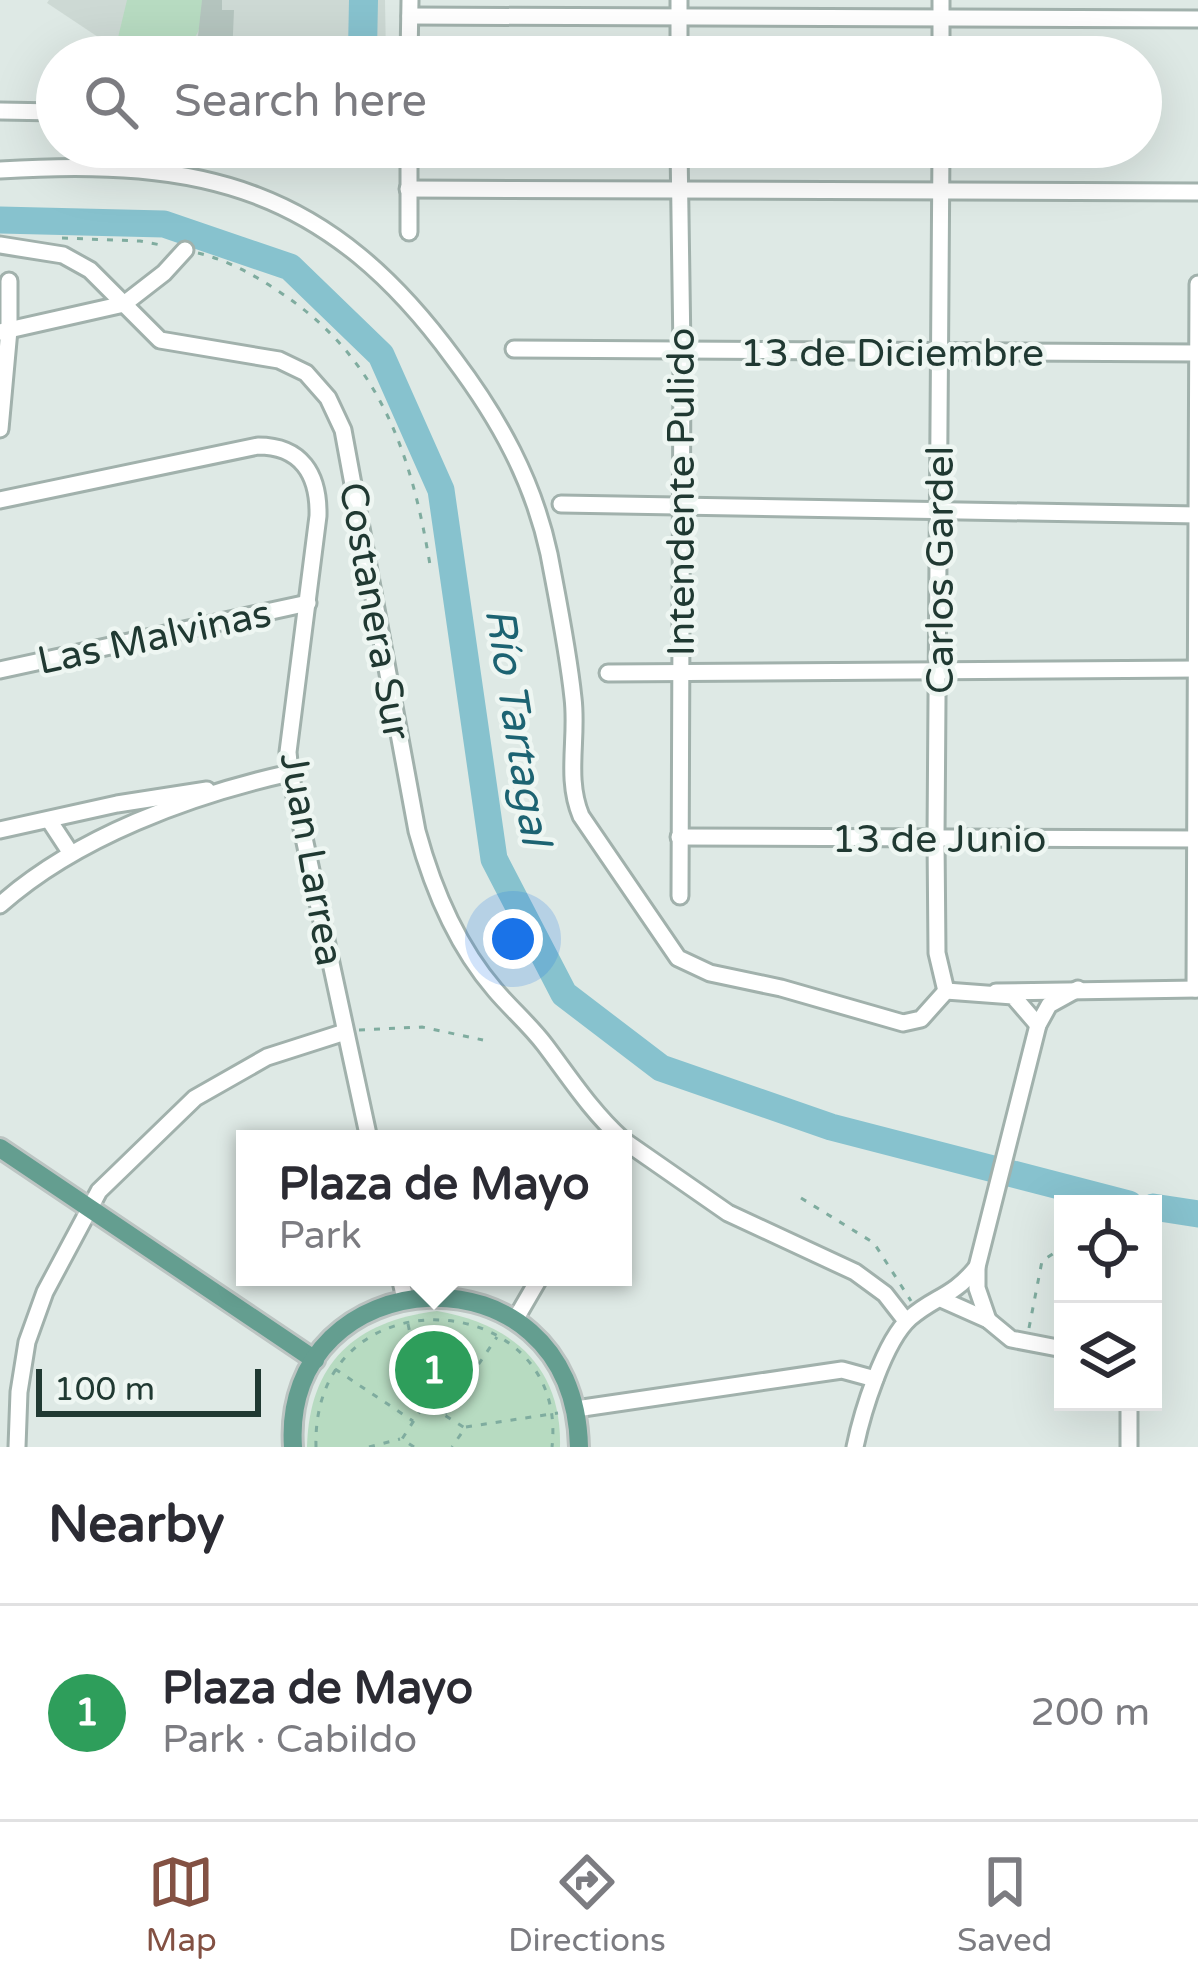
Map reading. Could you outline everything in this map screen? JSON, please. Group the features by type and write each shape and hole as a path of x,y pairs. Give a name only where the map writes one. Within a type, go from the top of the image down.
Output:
{"main road":[{"path":"0,1148 315,1360"},
{"path":"292,1447 299,1393 315,1360 339,1332 370,1311 405,1299 443,1296 481,1303 515,1320 543,1344 564,1374 576,1409 579,1447"}],"street":[{"path":"941,0 941,36"},
{"path":"410,8 679,8 941,18 1198,19"},
{"path":"0,111 36,112"},
{"path":"0,170 89,168"},
{"path":"141,168 236,187 300,215 386,276 475,386 524,470 548,550 574,702 574,799 678,958 710,973 903,1023 921,1019 946,991 1197,989 1198,284"},
{"path":"409,168 409,232"},
{"name":"Intendente Pulido","path":"679,168 680,896"},
{"name":"Carlos Gardel","path":"941,168 936,838 937,953 946,991"},
{"path":"409,189 1198,192"},
{"name":"Costanera Sur","path":"0,245 63,255 90,270 160,340 279,360 306,373 328,398 343,430 428,870 492,987 613,1130"},
{"path":"5,331 124,304 185,250"},
{"path":"0,429 9,281"},
{"name":"13 de Diciembre","path":"514,349 1198,352"},
{"name":"Juan Larrea","path":"0,500 258,446 283,446 300,458 318,501 288,752 290,773 367,1130"},
{"path":"561,504 1197,515"},
{"name":"Las Malvinas","path":"0,670 308,603"},
{"path":"608,673 1197,669"},
{"path":"0,830 290,773"},
{"path":"0,905 70,852 234,785"},
{"path":"49,820 70,852"},
{"name":"13 de Junio","path":"680,837 1197,839"},
{"path":"988,1320 977,1288 977,1267 1039,1025 1049,1005 1078,989"},
{"path":"996,992 1023,1004 1039,1025"},
{"path":"17,1447 27,1342 45,1292 88,1205 123,1164 195,1098 267,1057 345,1032"},
{"name":"Costanera Sur","path":"632,1147 728,1213 855,1272 917,1314"},
{"path":"855,1447 862,1410 875,1379 917,1314 960,1288 977,1267"},
{"path":"402,1286 405,1299"},
{"path":"515,1320 535,1286"},
{"path":"944,1300 988,1320 1011,1339 1054,1348"},
{"path":"576,1409 842,1370 875,1379"},
{"path":"1129,1411 1129,1447"}],"path":[{"path":"43,238 140,241 185,250 247,271 335,335 376,391 405,454 421,506 430,565"},
{"path":"345,1032 422,1027 483,1040"},
{"path":"801,1198 874,1244 917,1314"},
{"path":"1026,1343 1042,1261 1054,1253"},
{"path":"316,1447 315,1423 323,1392 335,1370 361,1342 388,1326 453,1318 497,1336 534,1371 550,1414 552,1447"},
{"path":"369,1447 402,1439 425,1403 408,1321"},
{"path":"444,1415 497,1336"},
{"path":"335,1370 413,1421"},
{"path":"425,1403 465,1428 576,1409"},
{"path":"452,1447 465,1428"},
{"path":"402,1439 414,1447"}],"shaded area":[{"path":"385,0 386,36 96,36 47,3"}],"green space":[{"path":"127,0 202,0 195,36 118,36"},
{"path":"437,1311 488,1326 527,1354 552,1393 560,1447 307,1447 317,1392 342,1351 382,1325"}],"water":[{"path":"349,0 378,0 377,36 348,36"}],"building":[{"path":"202,0 222,0 222,10 234,10 233,36 198,36"}],"waterway":[{"name":"Río Tartagal","path":"0,220 164,224 290,267 381,355 441,490 494,859 564,994 661,1068 831,1127 1094,1195"},
{"name":"Río Tartagal","path":"1162,1208 1198,1214"}],"place":[{"name":"Plaza de Mayo","path":"434,1370"}]}
